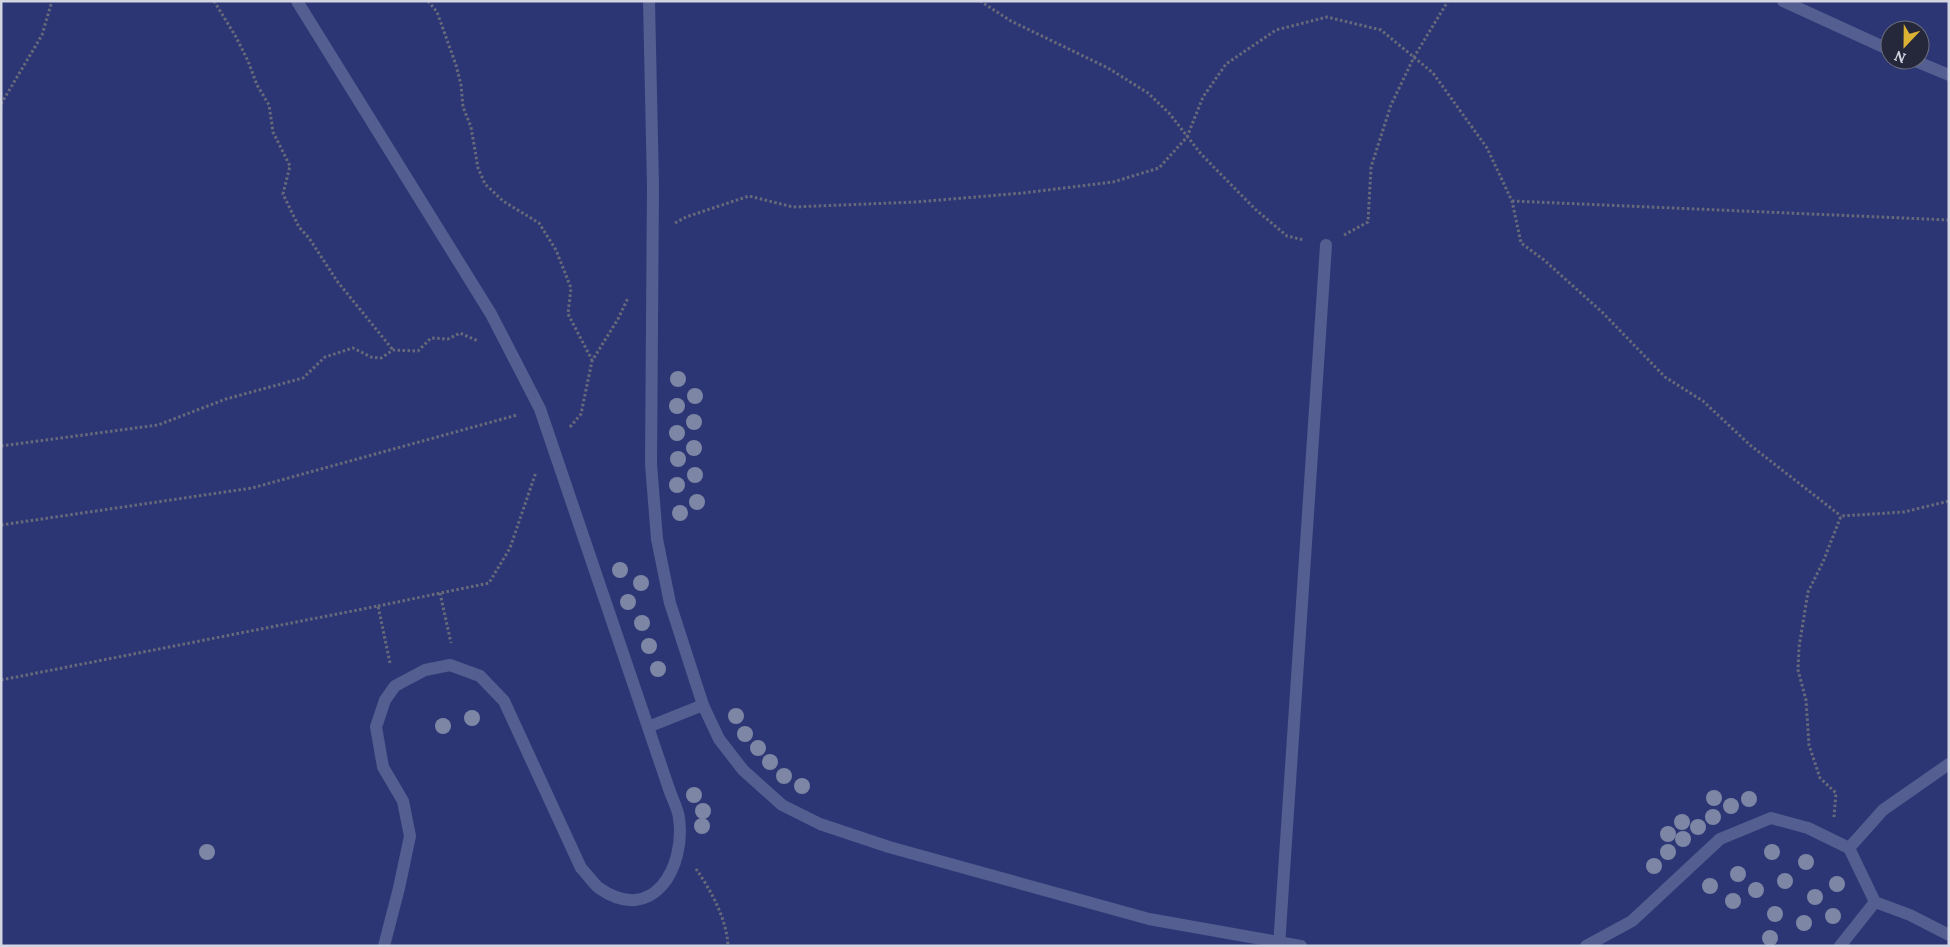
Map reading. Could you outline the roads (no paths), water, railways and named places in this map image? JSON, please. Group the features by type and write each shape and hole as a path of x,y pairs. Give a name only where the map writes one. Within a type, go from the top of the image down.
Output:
{"street":[{"path":"297,1 491,314 540,409 679,818 679,844 675,866 661,888 646,899 620,899 599,888 581,868 504,701 480,676 450,665 425,670 395,686 385,700 376,727 383,767 403,801 410,836 384,946"},
{"path":"649,1 652,248 651,464 657,539 670,602 703,705 719,739 743,770 782,805 820,824 889,847 1149,918 1279,944 1301,946"},
{"path":"1783,1 1880,45"},
{"path":"1930,67 1949,75"},
{"path":"1279,944 1326,246"},
{"path":"648,727 703,705"},
{"path":"1849,848 1883,810 1949,764"},
{"path":"1586,946 1632,921 1720,839 1771,818 1808,828 1849,848 1875,902 1910,915 1949,935"},
{"path":"1840,946 1875,902"}]}
